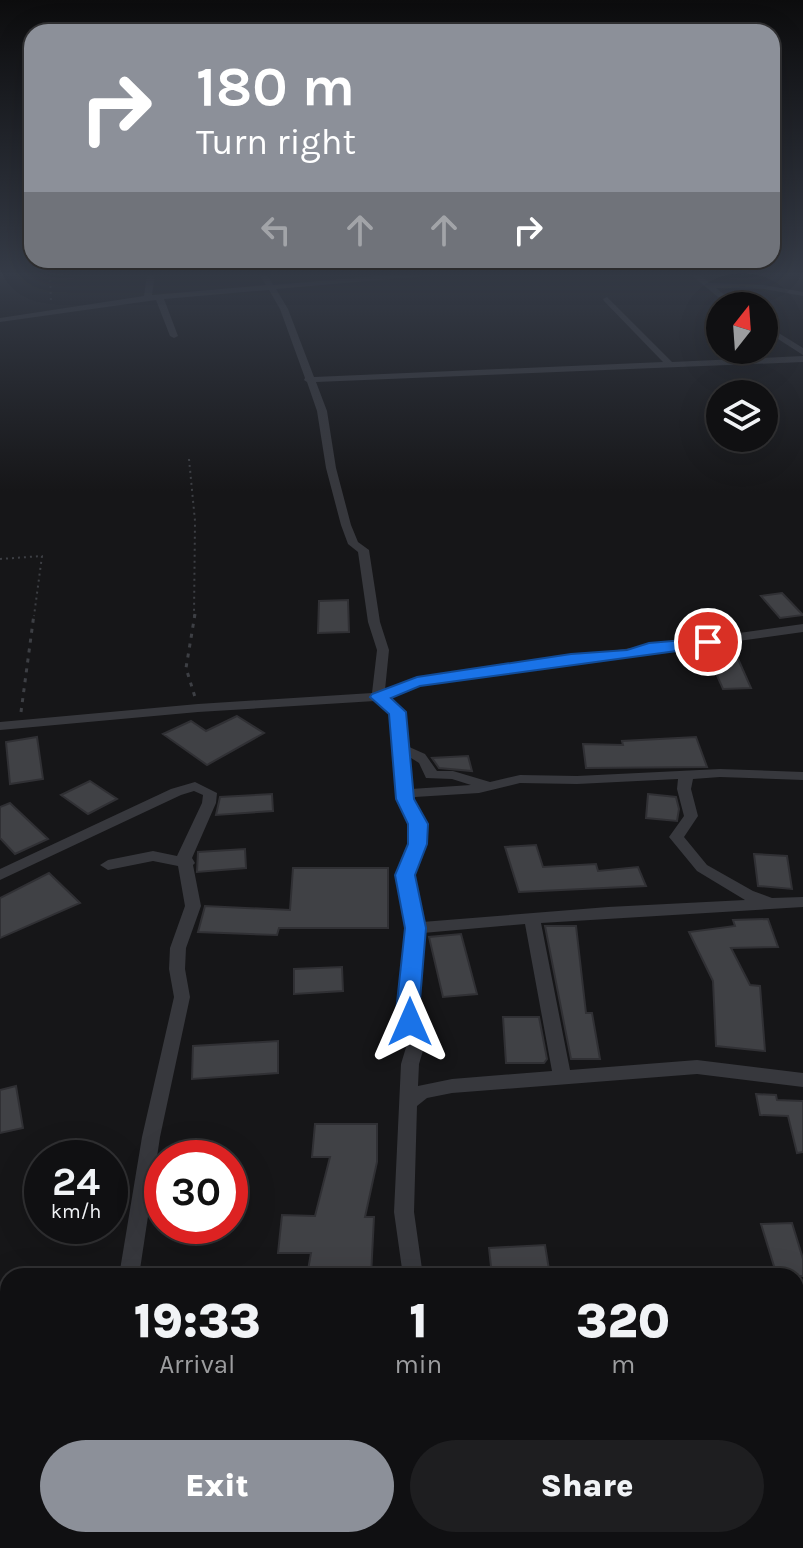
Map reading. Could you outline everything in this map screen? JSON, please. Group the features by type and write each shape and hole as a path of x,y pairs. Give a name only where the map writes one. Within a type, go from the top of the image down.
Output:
{"street":[{"path":"297,346 322,411 331,468 346,525 353,544 363,550 374,622 383,650 378,697"},
{"path":"650,346 668,366"},
{"path":"308,380 803,361"},
{"path":"0,726 198,708 378,697 417,682 803,628"},
{"path":"378,697 397,712 405,799 418,824 417,844 405,875 415,928 407,1012 419,1034 410,1064 404,1212 412,1268"},
{"path":"400,748 423,757 429,764 431,775 453,775 490,786"},
{"path":"405,799 411,793 490,786 520,779 552,781 720,773 803,776"},
{"path":"686,776 684,789 691,816 676,837 702,868 747,895 773,904"},
{"path":"0,875 38,855 195,786 210,793 209,803 184,858 193,906 178,948 177,969 182,997 151,1137 130,1268"},
{"path":"108,865 153,856 187,863"},
{"path":"415,928 803,902"},
{"path":"532,918 562,1077"},
{"path":"408,1104 422,1092 452,1086 697,1067 803,1080"}],"path":[{"path":"189,459 195,521 196,606 186,668 198,708"},
{"path":"0,559 42,556 20,724"}],"building":[{"path":"782,593 803,615 780,618 761,596"},
{"path":"348,600 349,632 318,633 319,601"},
{"path":"735,652 751,688 723,689 707,653"},
{"path":"237,716 264,733 207,765 163,734 191,721 206,731"},
{"path":"37,737 43,779 10,784 6,742"},
{"path":"696,737 707,767 586,768 583,744 623,745 622,741"},
{"path":"468,756 472,771 439,768 432,758"},
{"path":"90,781 117,799 88,814 61,795"},
{"path":"272,794 273,811 216,815 220,797"},
{"path":"648,794 676,797 679,809 677,821 646,818"},
{"path":"10,803 48,839 15,854 0,838 0,807"},
{"path":"536,845 543,867 596,864 598,871 638,867 646,886 519,892 505,847"},
{"path":"245,849 246,868 197,872 198,852"},
{"path":"754,854 787,856 792,889 758,886"},
{"path":"293,868 388,868 388,928 279,928 277,935 198,932 205,906 290,910"},
{"path":"49,873 80,903 0,938 0,898"},
{"path":"768,919 778,947 731,948 750,985 760,986 765,1051 716,1046 713,981 689,932 735,926 733,920"},
{"path":"545,926 576,926 586,1013 592,1013 600,1059 571,1059"},
{"path":"461,934 477,994 443,997 429,937"},
{"path":"342,967 343,991 294,994 294,969"},
{"path":"503,1017 539,1017 547,1059 544,1063 506,1063"},
{"path":"278,1041 278,1073 192,1079 193,1046"},
{"path":"16,1086 23,1128 0,1133 0,1090"},
{"path":"756,1094 776,1095 777,1100 803,1101 803,1152 797,1153 788,1116 760,1115"},
{"path":"315,1124 377,1124 377,1162 365,1217 374,1217 371,1268 308,1268 311,1253 278,1253 282,1215 315,1216 330,1157 312,1157"},
{"path":"792,1223 803,1268 775,1268 761,1224"},
{"path":"545,1245 549,1268 491,1268 489,1248"}],"route":[{"path":"410,1022 407,1012 415,928 405,875 417,844 418,824 409,813 405,799 397,712 378,697 417,682 571,659 629,654 649,647 708,642"}]}
